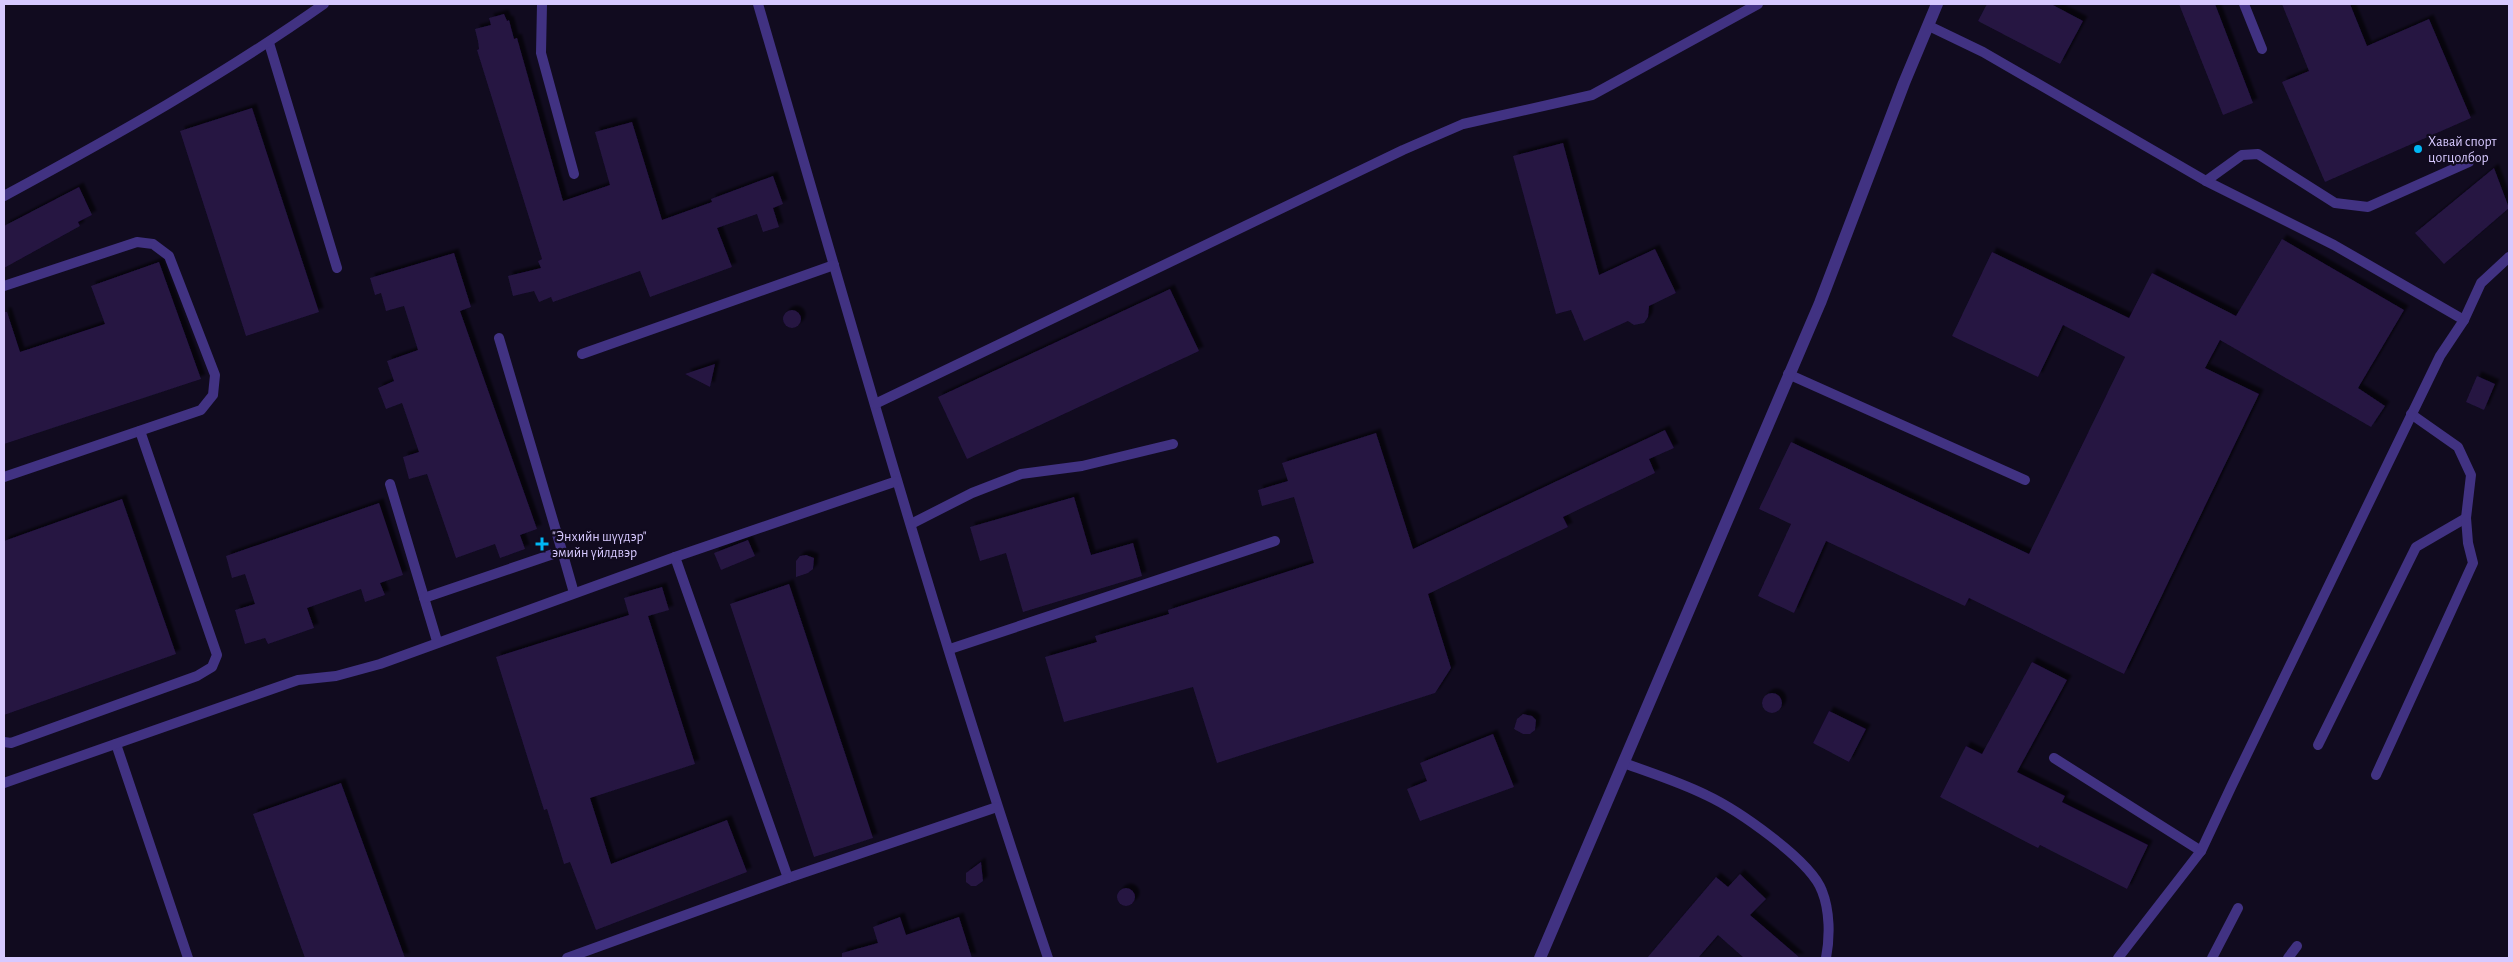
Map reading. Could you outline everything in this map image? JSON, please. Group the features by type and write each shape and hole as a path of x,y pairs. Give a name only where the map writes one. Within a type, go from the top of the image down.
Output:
{"street":[{"path":"1540,958 1788,374 1820,303 1904,83 1937,4"}],"lane":[{"path":"4,196 113,137 269,43 324,4"},
{"path":"542,4 541,53 574,174"},
{"path":"758,4 897,481 997,807 1048,958"},
{"path":"875,404 1403,150 1463,124 1592,95 1758,4"},
{"path":"2244,4 2262,49"},
{"path":"1929,26 1983,52 2206,181 2334,245 2464,320"},
{"path":"269,43 337,268"},
{"path":"2206,181 2242,155 2258,154 2335,203 2368,207 2469,162"},
{"path":"4,286 137,242 154,244 169,256 215,375 213,395 201,410 4,477"},
{"path":"2118,958 2201,851 2440,356 2464,320 2481,283 2509,257"},
{"path":"582,354 834,265"},
{"path":"499,338 574,593"},
{"path":"1788,374 2025,480"},
{"path":"2376,774 2473,563 2468,543 2466,518 2471,475 2458,447 2411,414"},
{"path":"4,742 11,743 20,740 196,676 212,667 217,655 140,431"},
{"path":"911,524 972,493 1021,474 1082,466 1174,444"},
{"path":"4,783 298,680 336,676 380,664 437,641 493,624 675,557 897,481"},
{"path":"390,484 437,641"},
{"path":"2318,745 2416,547 2466,518"},
{"path":"950,649 1274,541"},
{"path":"424,598 562,551"},
{"path":"675,557 788,878"},
{"path":"116,744 188,958"},
{"path":"2054,758 2201,851"},
{"path":"1624,762 1707,796 1783,845 1806,866 1822,890 1830,939 1826,958"},
{"path":"566,958 788,878 997,807"},
{"path":"2212,958 2238,908"},
{"path":"2288,958 2297,946"}],"building":[{"path":"1987,4 2051,4 2083,21 2060,64 1978,21"},
{"path":"2179,4 2215,4 2253,103 2223,115"},
{"path":"2282,4 2350,4 2367,46 2429,19 2471,118 2325,182 2282,82 2309,71"},
{"path":"504,14 507,21 509,20 514,39 517,38 563,201 610,185 595,132 632,122 662,220 712,202 711,199 773,176 783,204 773,208 779,227 763,232 757,214 717,228 732,267 650,297 640,271 553,302 551,297 539,302 534,291 513,296 508,276 541,268 538,261 542,259 477,50 479,49 475,29 491,25 489,18"},
{"path":"252,108 319,312 246,336 180,131"},
{"path":"1563,143 1599,275 1655,249 1676,293 1649,306 1648,317 1644,323 1634,325 1628,321 1584,341 1571,310 1556,314 1513,156"},
{"path":"2494,168 2509,208 2444,264 2415,233"},
{"path":"79,187 92,215 78,222 80,226 4,268 4,226"},
{"path":"2282,239 2404,310 2358,388 2385,406 2371,427 2220,340 2205,368 2259,394 2124,674 1969,598 1965,606 1826,541 1794,613 1758,596 1791,524 1759,509 1791,442 2029,554 2125,357 2063,325 2038,377 1952,336 1992,252 2129,318 2152,273 2236,316"},
{"path":"454,253 471,307 460,311 537,529 520,535 525,549 500,558 495,544 456,558 427,474 409,479 403,457 419,452 402,403 386,409 378,388 394,381 387,361 418,350 404,306 386,311 381,293 375,295 370,278"},
{"path":"159,262 201,379 4,444 4,312 7,312 20,352 105,324 91,286"},
{"path":"1170,289 1199,351 967,459 938,397"},
{"path":"792,310 798,313 801,319 798,325 792,328 786,325 783,319 786,313"},
{"path":"715,364 710,387 685,374"},
{"path":"2477,376 2495,384 2484,410 2466,402"},
{"path":"1665,430 1674,448 1649,459 1655,473 1563,517 1568,527 1428,594 1451,668 1435,693 1217,763 1193,687 1064,722 1045,657 1097,642 1095,636 1169,614 1168,610 1314,563 1294,497 1262,506 1258,490 1288,481 1282,463 1376,433 1413,549"},
{"path":"1074,497 1091,555 1133,543 1142,576 1023,612 1006,553 980,561 970,527"},
{"path":"122,499 176,654 4,715 4,541"},
{"path":"379,503 403,575 380,583 385,595 365,602 361,589 307,608 314,628 268,644 265,638 245,644 235,610 255,604 245,574 232,578 226,556"},
{"path":"748,540 755,556 721,570 714,553"},
{"path":"806,555 814,558 813,569 796,577 796,561 800,556"},
{"path":"789,584 873,838 814,857 730,604"},
{"path":"662,587 669,610 648,616 695,764 590,798 611,864 727,820 747,872 596,930 570,862 564,864 547,809 544,810 496,657 629,615 624,598"},
{"path":"2032,662 2067,680 2017,772 2065,796 2062,802 2148,845 2127,889 2040,845 2038,848 1940,797 1966,746 1982,754"},
{"path":"1768,693 1776,693 1782,699 1782,707 1776,713 1768,713 1762,707 1762,699"},
{"path":"1829,711 1866,729 1849,762 1813,743"},
{"path":"1523,714 1532,716 1536,720 1535,730 1530,734 1523,734 1514,729 1517,719"},
{"path":"1493,734 1514,787 1420,821 1407,789 1427,781 1420,763"},
{"path":"341,783 405,958 305,958 253,814"},
{"path":"981,862 983,881 976,886 971,886 966,882 966,873"},
{"path":"1740,874 1766,899 1750,915 1800,958 1744,958 1718,935 1698,958 1647,958 1716,877 1728,887"},
{"path":"1126,888 1132,891 1135,897 1132,903 1126,906 1120,903 1117,897 1120,891"},
{"path":"900,917 906,935 959,917 972,958 842,958 842,953 878,943 873,927"}],"place":[{"name":"Хавай спорт цогцолбор","path":"2418,149"},
{"name":"\"Энхийн шүүдэр\" эмийн үйлдвэр","path":"542,544"}]}
